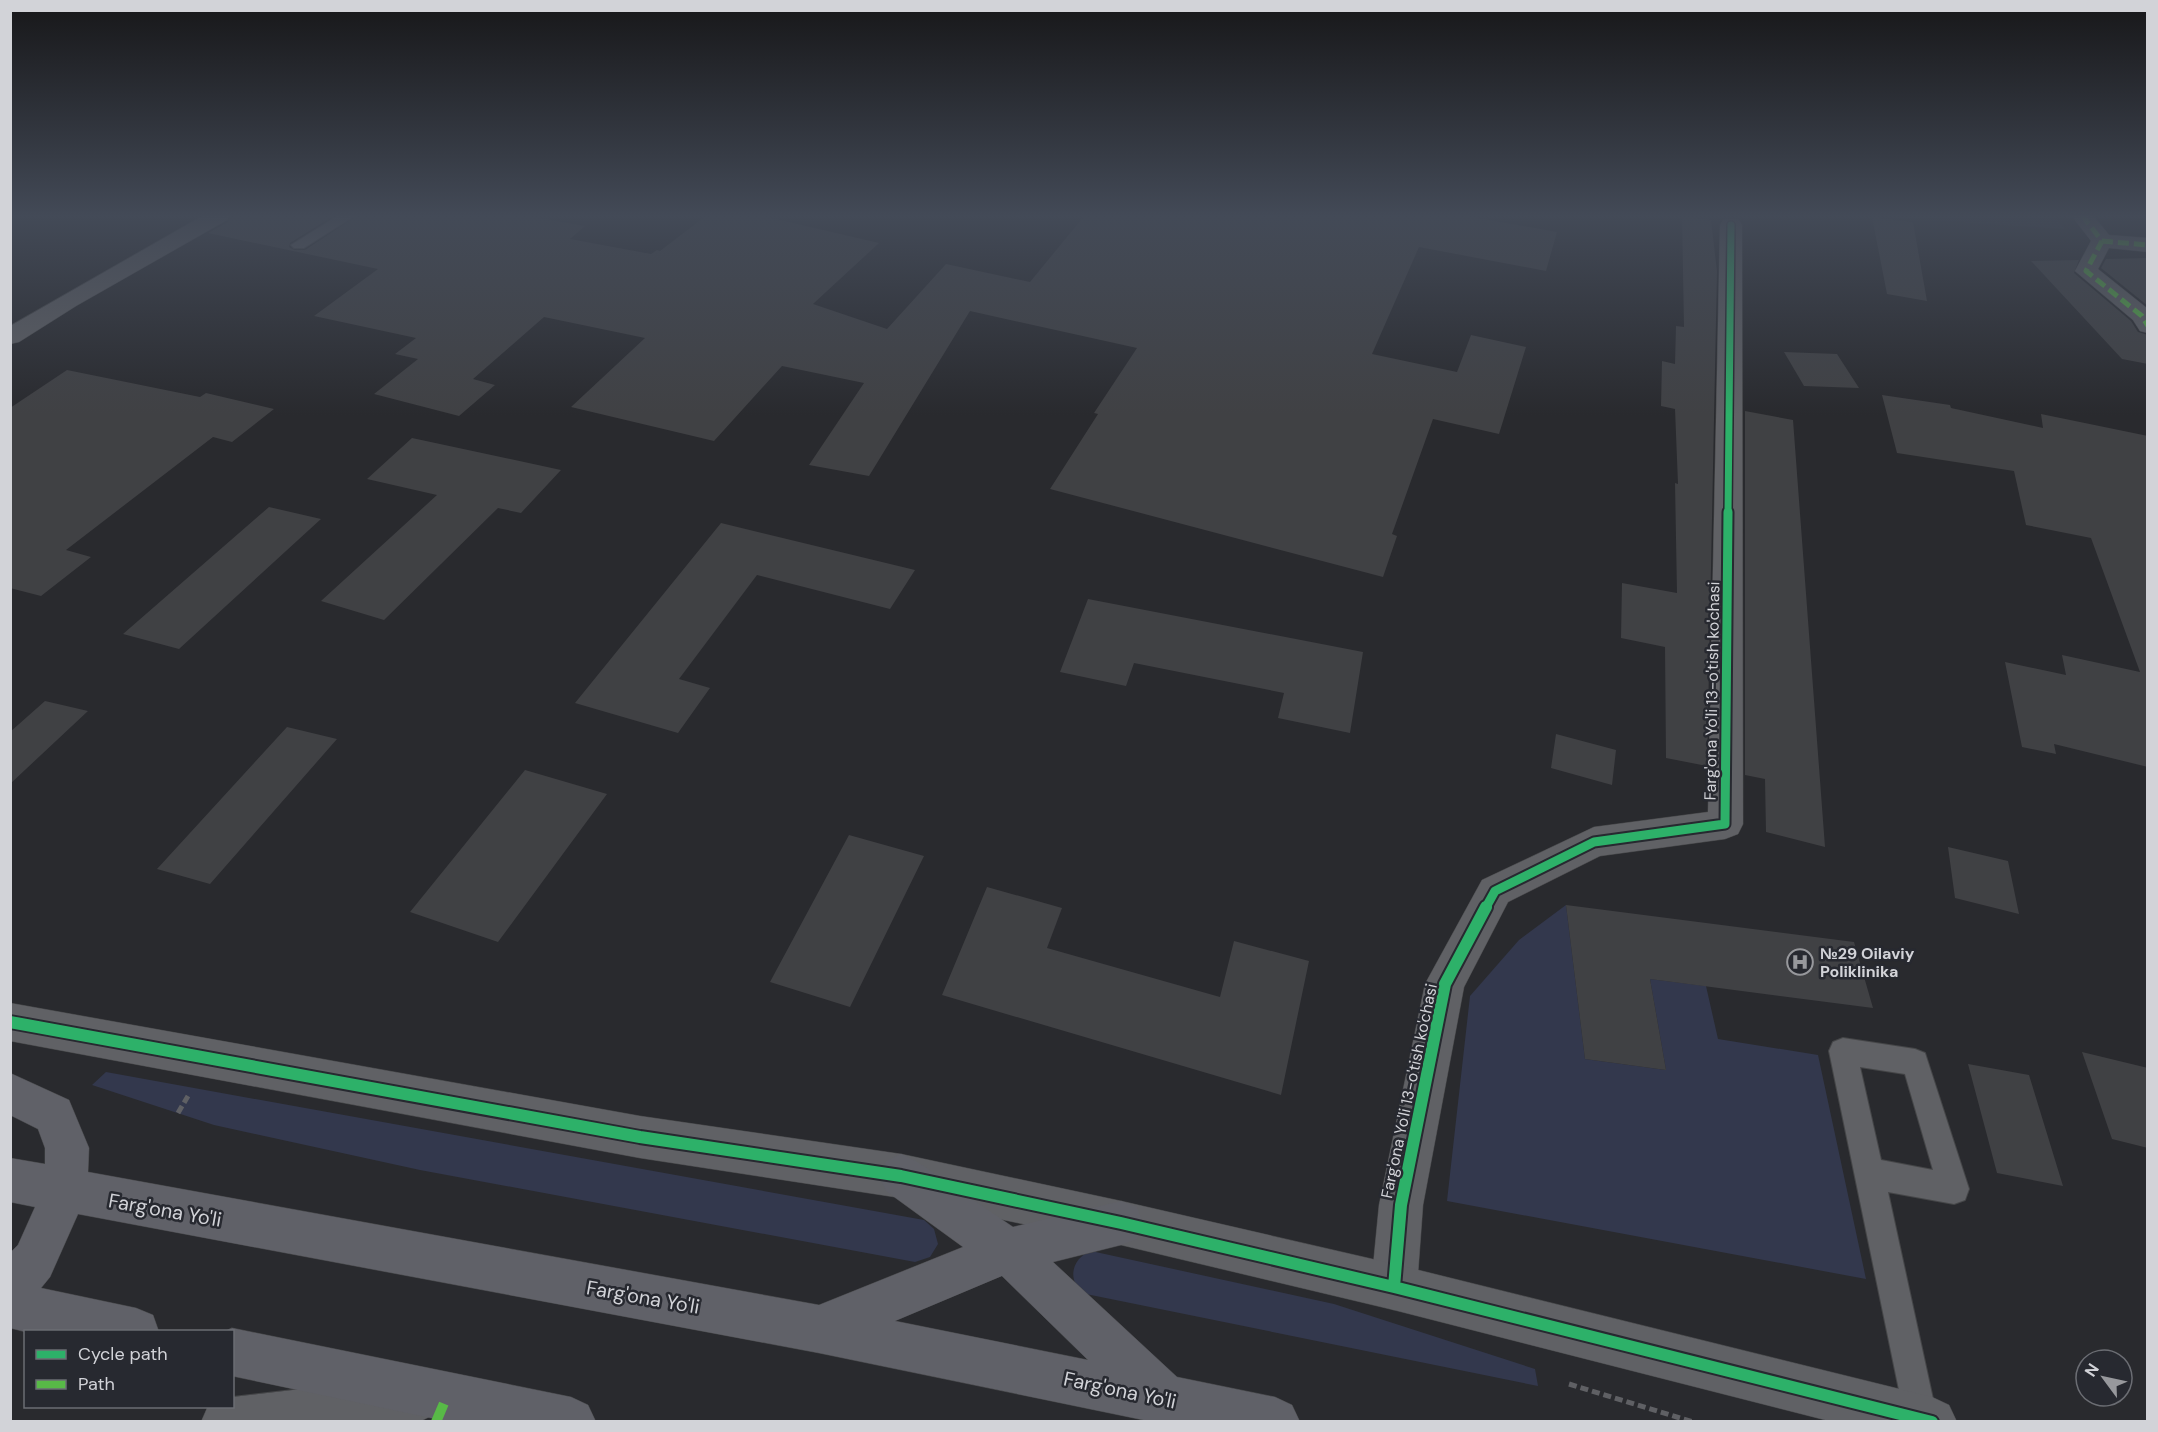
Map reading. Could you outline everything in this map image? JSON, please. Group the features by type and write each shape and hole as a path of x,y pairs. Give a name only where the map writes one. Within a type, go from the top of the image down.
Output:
{"main road":[{"path":"10,1093 54,1115 67,1148 65,1192 34,1261 10,1289"},
{"path":"901,1176 1008,1251 1164,1399"},
{"name":"Farg'ona Yo'li","path":"10,1180 65,1192 819,1329 1275,1422"},
{"path":"819,1329 1008,1251 1121,1223"},
{"path":"10,1305 127,1330"},
{"path":"234,1353 441,1409 571,1422"}],"street":[{"path":"10,337 102,282"},
{"name":"Farg'ona Yo'li 13-o'tish ko'chasi","path":"1394,1287 1401,1206 1445,984 1495,891 1594,842 1725,825 1730,282"},
{"path":"2099,282 2142,316 2148,326"},
{"path":"10,1022 640,1137 901,1176 1121,1223 1394,1287 1927,1420"},
{"path":"226,1422 441,1409"}],"lane":[{"path":"1869,1173 1954,1189 1915,1062 1843,1051 1869,1173 1927,1420"}],"path":[{"path":"178,1113 193,1087"},
{"path":"1569,1384 1693,1422"}],"shaded area":[{"path":"1566,905 1585,1059 1666,1070 1650,979 1706,986 1718,1039 1818,1055 1866,1279 1447,1201 1470,996 1519,940"},
{"path":"106,1072 924,1220 934,1229 938,1244 930,1257 915,1262 420,1170 214,1125 92,1085"},
{"path":"1091,1251 1334,1304 1535,1369 1538,1386 1086,1294 1076,1284 1074,1271 1079,1259"}],"building":[{"path":"361,282 837,282 813,304 887,329 930,282 1404,282 1372,354 1457,372 1471,335 1526,347 1499,434 1433,419 1392,534 1397,536 1383,577 1050,489 1098,414 1094,413 1137,348 970,311 869,476 809,465 864,383 782,366 714,441 571,407 645,338 544,317 473,379 495,385 459,416 374,394 418,359 395,354 416,338 314,316"},
{"path":"1683,282 1717,282 1707,766 1666,758 1665,647 1621,638 1622,583 1677,593 1675,483 1678,484 1675,409 1661,406 1662,361 1675,364 1676,326 1684,327"},
{"path":"1885,282 1924,282 1927,301 1887,294"},
{"path":"2050,282 2084,282 2131,321 2138,332 2148,335 2148,364 2122,359"},
{"path":"2118,282 2148,282 2148,306"},
{"path":"1784,352 1837,354 1859,388 1804,386"},
{"path":"67,370 200,397 206,393 274,409 232,442 213,437 66,550 91,557 41,596 10,588 10,408"},
{"path":"1882,395 1950,405 1951,408 2043,428 2041,414 2148,436 2148,767 2054,744 2056,754 2022,747 2005,662 2066,675 2062,655 2140,672 2091,538 2026,525 2014,471 1897,453"},
{"path":"1745,411 1793,420 1825,847 1766,832 1765,779 1745,775"},
{"path":"412,438 561,470 521,513 498,508 384,620 321,601 437,495 367,479"},
{"path":"269,507 321,519 179,649 123,634"},
{"path":"721,523 915,570 890,609 757,575 679,679 710,688 678,733 575,703"},
{"path":"1088,599 1363,652 1350,733 1278,718 1284,693 1134,663 1126,686 1060,672"},
{"path":"45,701 88,711 10,784 10,732"},
{"path":"287,727 337,739 210,884 157,869"},
{"path":"1556,734 1616,750 1612,785 1551,768"},
{"path":"525,770 607,794 498,942 410,912"},
{"path":"849,835 924,856 850,1007 770,982"},
{"path":"1948,847 2008,861 2019,914 1955,898"},
{"path":"987,887 1062,908 1047,948 1220,997 1234,941 1309,961 1281,1095 942,995"},
{"path":"1566,905 1854,942 1873,1008 1650,979 1666,1070 1585,1059"},
{"path":"2082,1052 2148,1068 2148,1148 2112,1139"},
{"path":"1968,1064 2029,1075 2063,1186 1997,1173"}],"marked path":[{"path":"2099,282 2142,316 2148,326"},
{"path":"436,1422 447,1396"}],"cycle path":[{"path":"1394,1287 1401,1205 1445,984 1495,891 1594,842 1725,824 1730,282"},
{"path":"10,1022 640,1137 901,1176 1121,1223 1394,1287 1932,1422"}],"place":[{"name":"№29 Oilaviy Poliklinika","path":"1800,962"}]}
